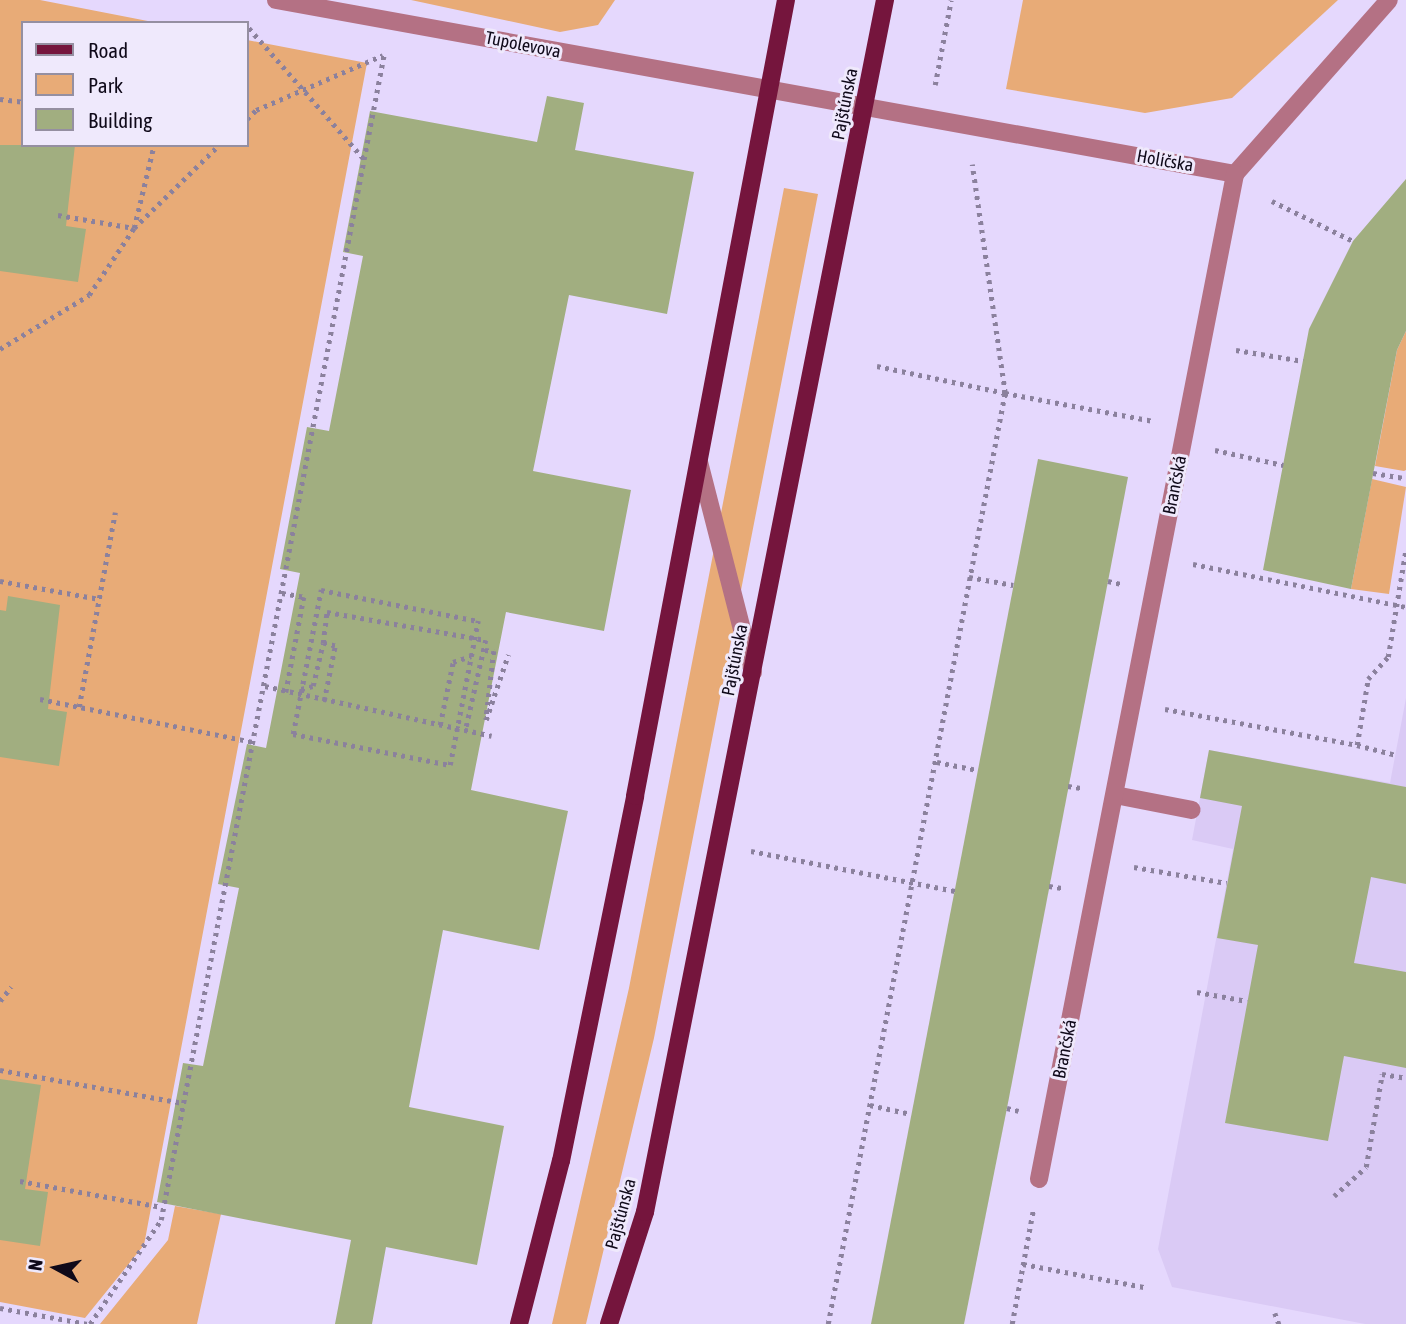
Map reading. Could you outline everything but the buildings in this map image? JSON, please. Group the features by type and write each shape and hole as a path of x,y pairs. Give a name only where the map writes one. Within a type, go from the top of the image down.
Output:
{"main road":[{"path":"519,1324 561,1161 699,462 786,0"},
{"name":"Pajštúnska","path":"609,1324 645,1212 754,675 885,0"}],"street":[{"name":"Tupolevova","path":"276,0 865,109"},
{"path":"1235,174 1389,0"},
{"name":"Holíčska","path":"865,109 1235,174"},
{"name":"Brančská","path":"1038,1179 1235,174"},
{"path":"699,462 754,675"},
{"path":"1115,795 1192,810"}],"path":[{"path":"935,86 951,0"},
{"path":"249,28 364,159"},
{"path":"0,1308 89,1324 160,1220 265,686 384,54 256,110 248,118"},
{"path":"0,99 21,103"},
{"path":"134,228 154,147"},
{"path":"0,349 89,295 134,228 217,147"},
{"path":"828,1324 1006,393 972,164"},
{"path":"1272,201 1353,241"},
{"path":"58,215 134,228"},
{"path":"1232,349 1303,361"},
{"path":"877,366 1155,422"},
{"path":"1214,450 1283,465"},
{"path":"1373,473 1406,478"},
{"path":"79,707 115,512"},
{"path":"1357,745 1368,679 1388,657 1406,548"},
{"path":"1161,558 1406,607"},
{"path":"969,577 1013,585"},
{"path":"0,581 99,599"},
{"path":"321,590 478,621 471,656 450,765 293,734 321,590"},
{"path":"282,593 304,597 286,692"},
{"path":"301,689 313,686 327,612 486,640 466,729"},
{"path":"323,643 335,646 324,701"},
{"path":"485,650 494,651 486,720 508,655"},
{"path":"440,724 453,662 471,656"},
{"path":"265,686 492,736"},
{"path":"40,698 253,742"},
{"path":"1164,709 1357,745 1396,755"},
{"path":"937,762 977,770"},
{"path":"719,845 955,891"},
{"path":"1133,867 1227,883"},
{"path":"0,1001 11,987"},
{"path":"1197,992 1247,1001"},
{"path":"0,1070 183,1103"},
{"path":"1334,1196 1366,1167 1382,1074 1406,1078"},
{"path":"870,1105 911,1114"},
{"path":"1012,1324 1038,1179"},
{"path":"20,1181 162,1207"},
{"path":"1023,1264 1144,1287"},
{"path":"1275,1313 1279,1324"}],"shaded area":[{"path":"1406,698 1406,1324 1365,1324 1172,1287 1158,1249 1233,849 1192,840 1209,750 1390,783"}],"green space":[{"path":"0,0 40,0 148,21 21,21 21,147 248,147 248,40 367,63 144,1245 85,1318 0,1302"},
{"path":"411,0 615,0 598,25 560,32"},
{"path":"1023,0 1338,0 1232,98 1145,113 1006,89"},
{"path":"784,188 818,194 654,1038 586,1324 552,1324 629,988"},
{"path":"1406,331 1404,471 1375,466 1397,350"},
{"path":"1372,479 1406,487 1389,594 1351,589"},
{"path":"175,1206 221,1214 197,1324 100,1324 168,1240"}]}
